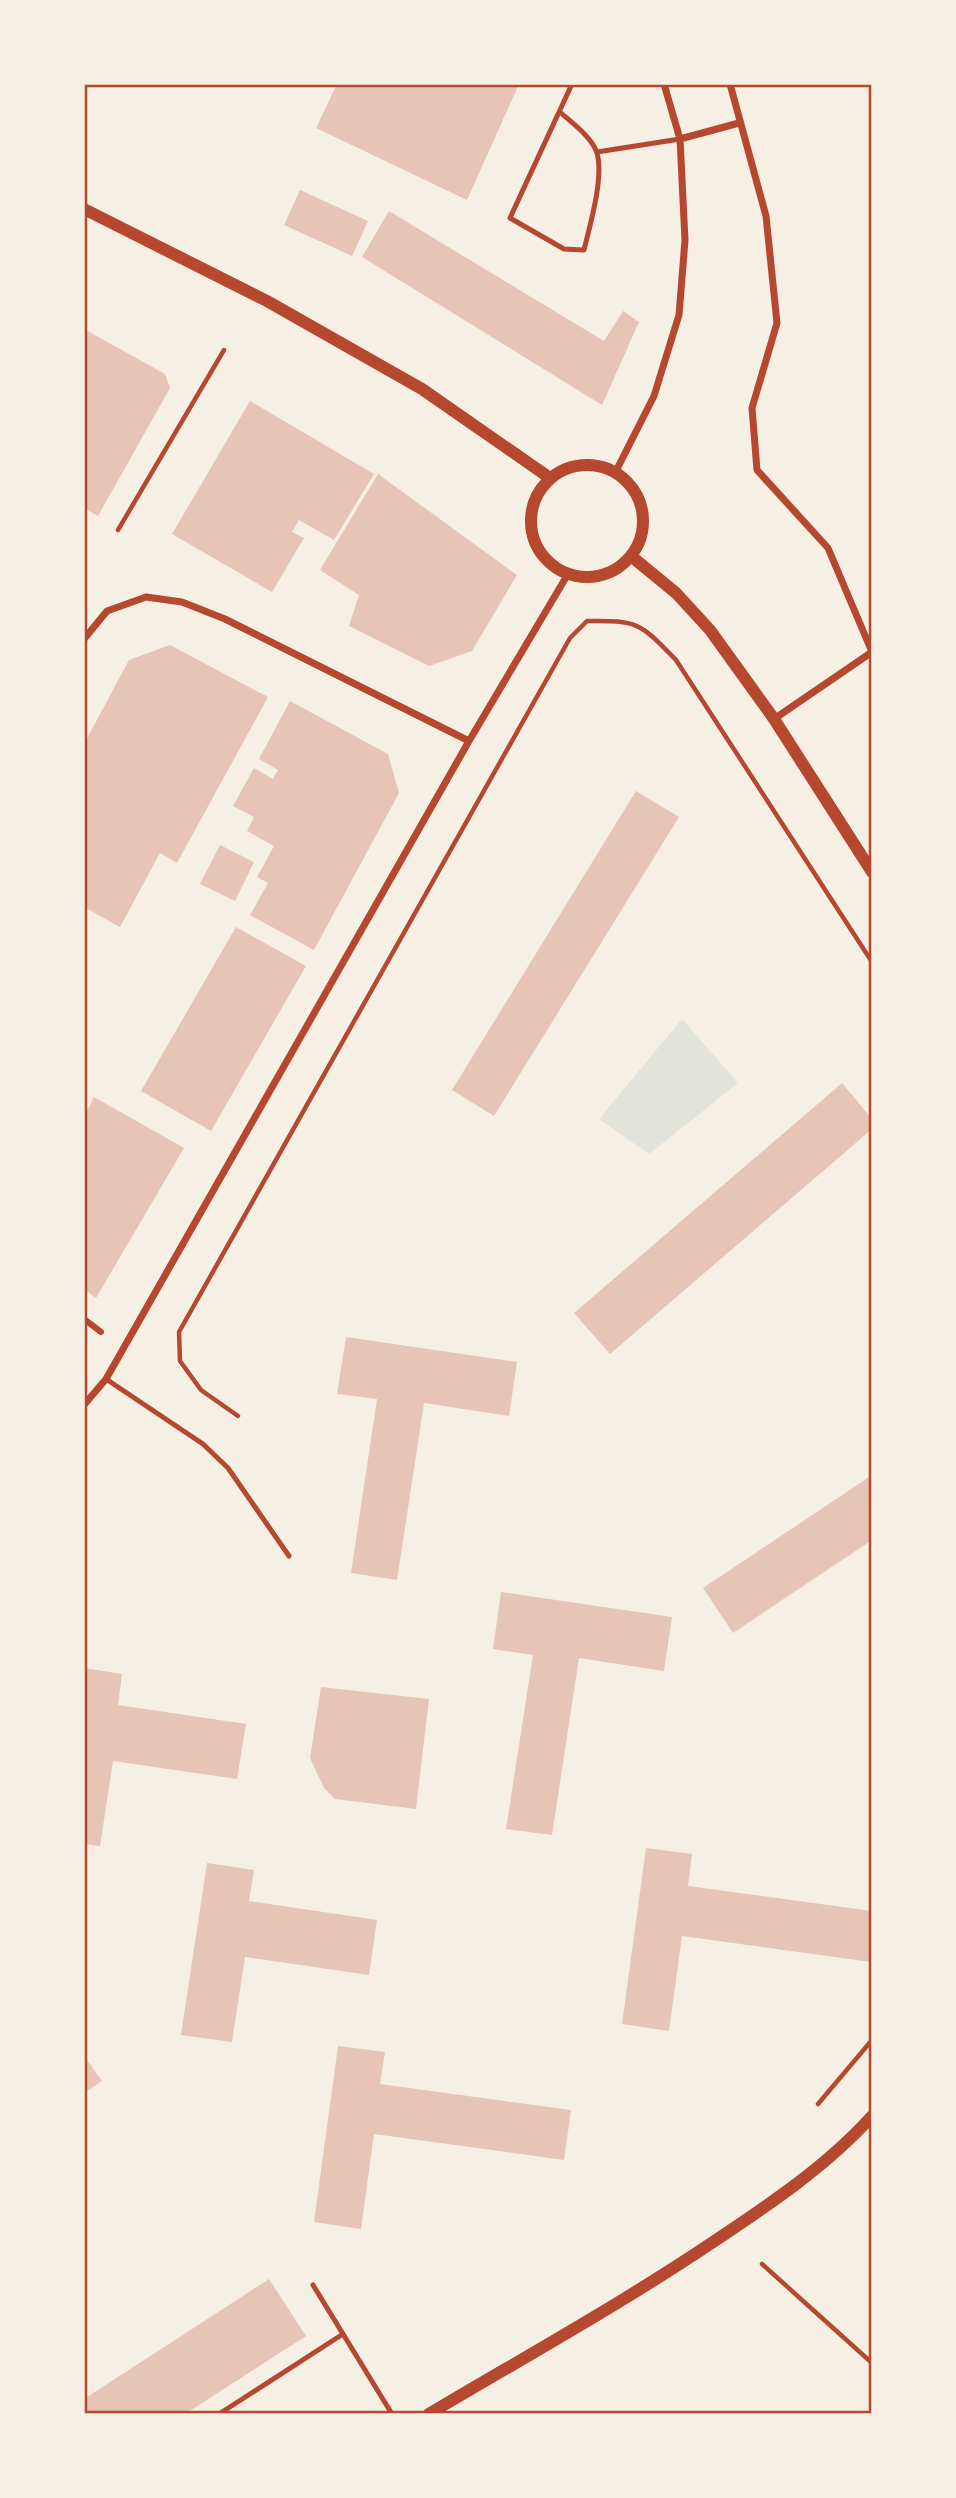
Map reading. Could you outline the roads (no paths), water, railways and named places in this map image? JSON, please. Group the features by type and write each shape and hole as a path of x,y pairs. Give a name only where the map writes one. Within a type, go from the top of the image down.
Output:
{"street":[{"path":"616,471 654,396 679,315 685,240 680,139 664,84"},
{"path":"730,84 766,216 777,323 752,408 757,470 828,548 872,652 775,719"},
{"path":"680,139 739,123"},
{"path":"84,209 267,301 422,389 550,478"},
{"path":"582,464 600,465 616,471 631,484 640,501 644,519 641,539 631,556 619,568 603,575 586,577 569,574 541,554 530,523 532,506 539,491 550,478 565,468 582,464"},
{"path":"631,556 676,593 710,631 775,719 872,872"},
{"path":"84,1405 106,1379 469,741 569,574"},
{"path":"84,639 107,611 146,597 181,602 225,619 469,741"},
{"path":"84,1319 101,1332"},
{"path":"429,2414 647,2286 737,2227 802,2180 872,2116"}],"lane":[{"path":"560,112 583,132 597,152 596,200 584,250 564,249 510,218 572,84"},
{"path":"597,152 680,139"},
{"path":"106,1379 203,1444 228,1468 289,1556"},
{"path":"313,2285 392,2414"},
{"path":"219,2414 342,2334"}]}
